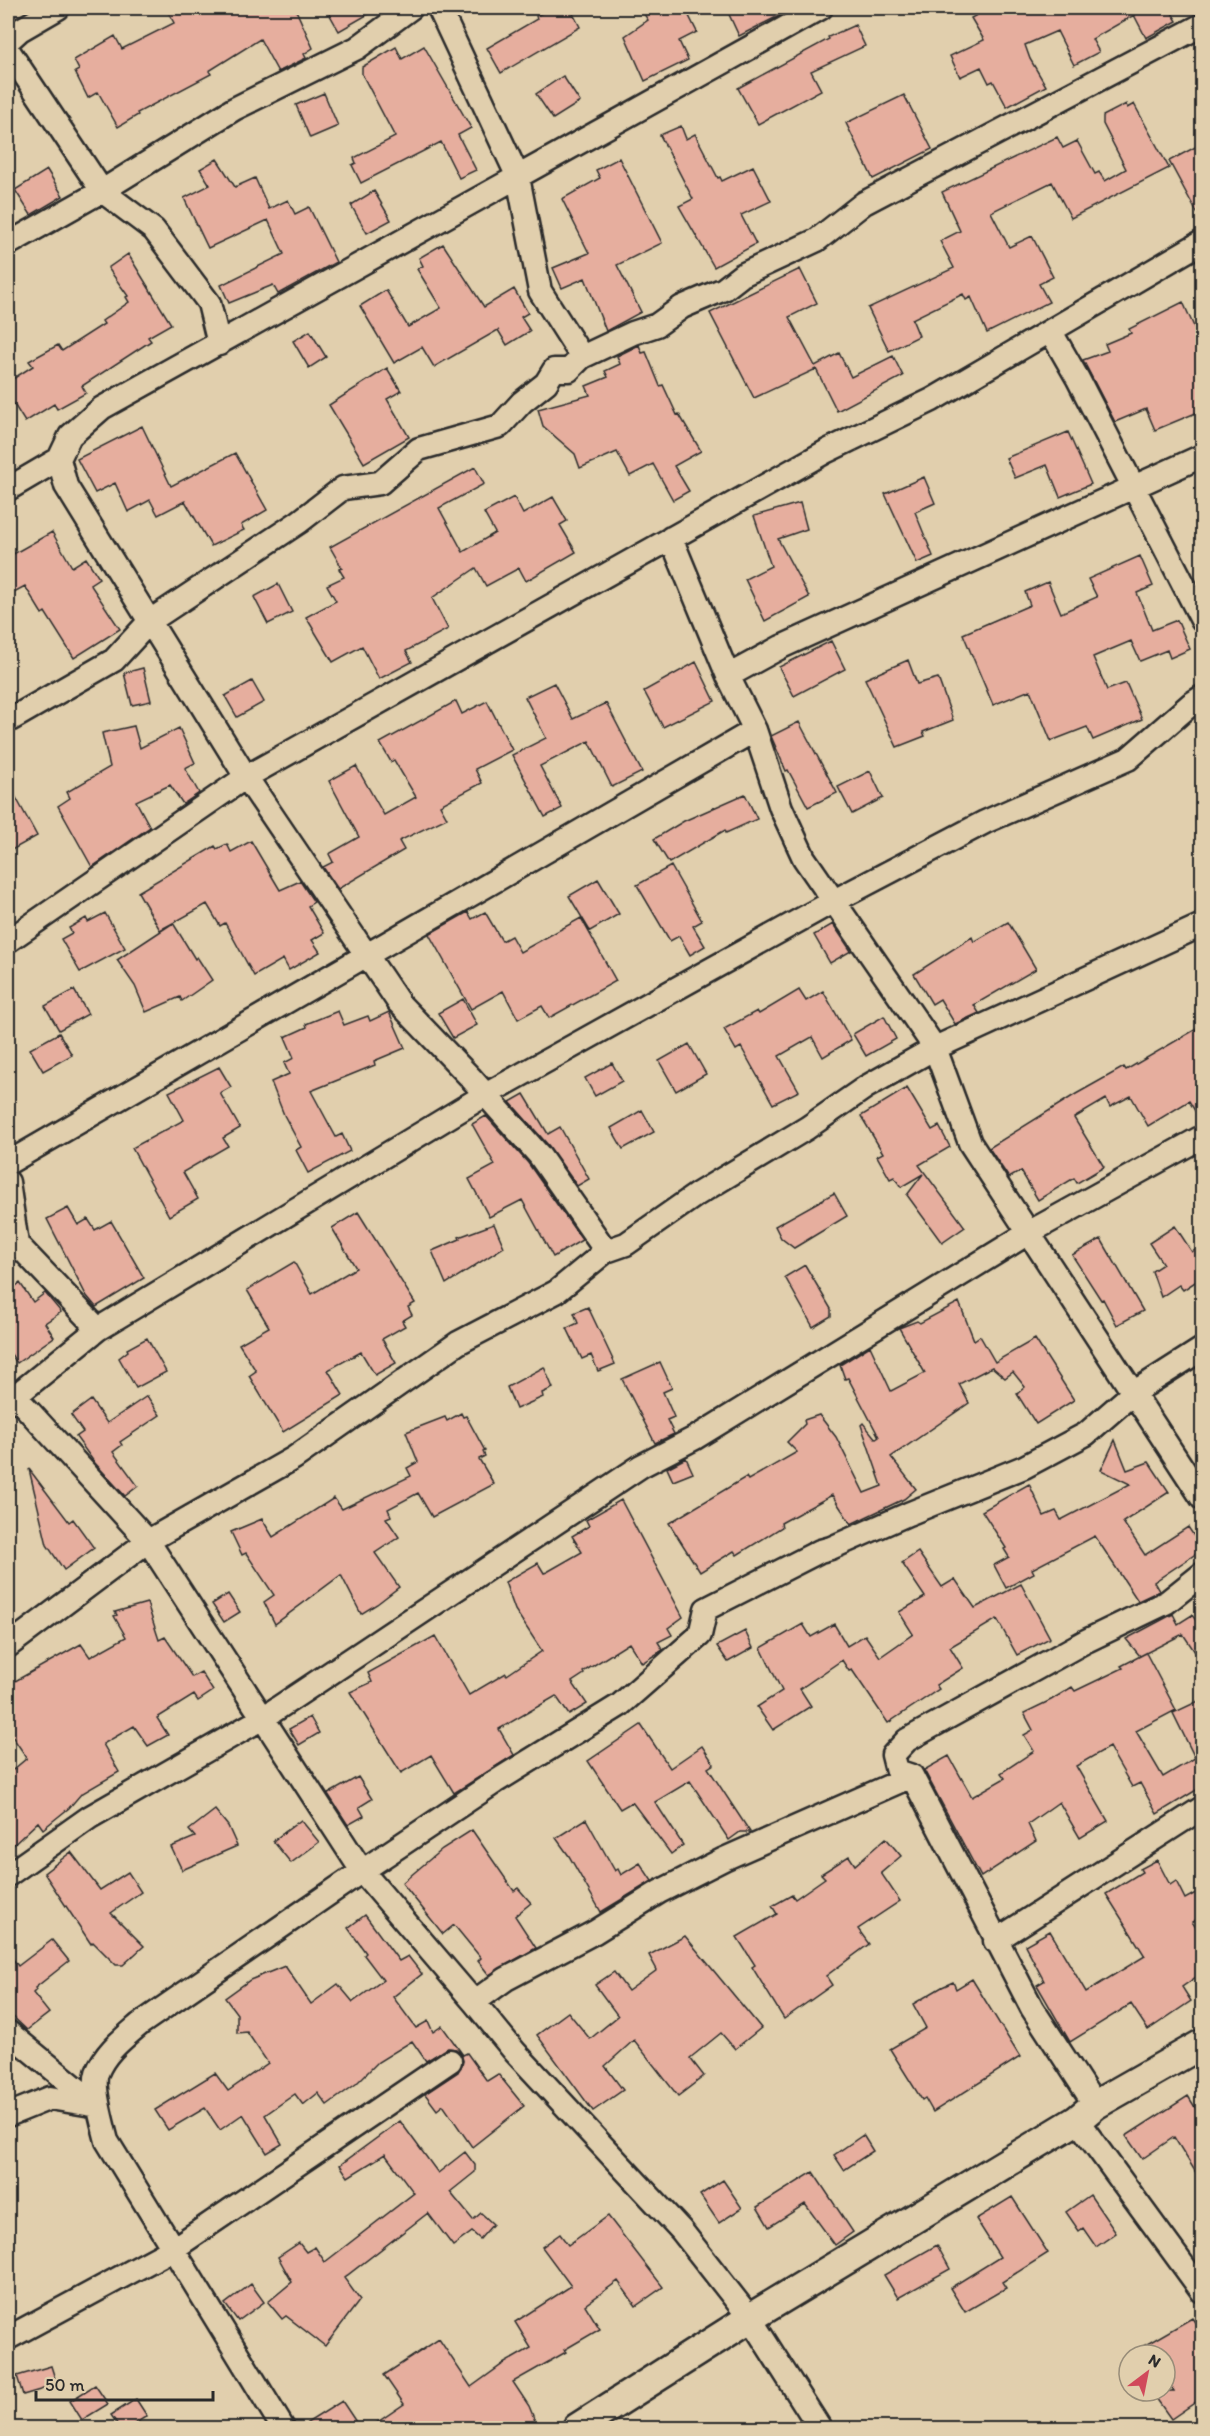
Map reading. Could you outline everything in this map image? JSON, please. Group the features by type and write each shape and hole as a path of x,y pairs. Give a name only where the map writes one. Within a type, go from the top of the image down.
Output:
{"street":[{"path":"8,41 20,30 58,8"},
{"path":"8,244 102,191 234,110 357,48 411,8"},
{"path":"439,8 518,177 540,291 582,357"},
{"path":"8,489 59,459 70,436 102,408 821,8"},
{"path":"8,721 114,660 150,621 299,522 343,488 380,483 419,450 500,426 522,402 546,383 554,369 569,370 582,357 633,333 657,325 682,307 724,289 742,275 817,240 864,203 1203,25"},
{"path":"8,50 102,191 154,230 209,303 219,344"},
{"path":"8,941 246,777 827,451 932,400 1203,242"},
{"path":"1051,332 1078,379 1203,620"},
{"path":"728,676 781,647 1203,456"},
{"path":"59,459 66,486 246,777 399,1003 538,1155 606,1251"},
{"path":"671,538 728,676 755,730 781,808 804,858 935,1048 970,1143 1203,1498"},
{"path":"820,2428 750,2318 681,2230 515,2052 362,1871 148,1541 12,1400 98,1329 485,1095 834,901 985,822 1128,759 1191,704 1203,697"},
{"path":"8,1163 755,730"},
{"path":"8,1646 148,1541 294,1458 458,1343 556,1292 606,1251 626,1244 696,1195 807,1128 866,1087 935,1048 1203,925"},
{"path":"8,1875 90,1817 263,1718 641,1466 695,1438 1030,1232 1203,1137"},
{"path":"8,1182 17,1244 98,1329"},
{"path":"283,2428 107,2141 98,2106 97,2074 113,2047 140,2024 362,1871 495,1782 620,1705 700,1635 706,1609 820,1551 1024,1467 1086,1434 1133,1393 1203,1349"},
{"path":"1200,2282 1086,2112 995,1941 912,1776 897,1771 893,1755 907,1740 1086,1641 1167,1602 1203,1574"},
{"path":"474,2002 506,1978 595,1932 660,1892 715,1864 912,1776"},
{"path":"995,1941 1203,1809"},
{"path":"8,2032 98,2106"},
{"path":"577,2428 750,2318 1086,2112 1203,2044"},
{"path":"8,2338 173,2250 450,2061"},
{"path":"8,2115 50,2098 98,2106"}],"building":[{"path":"166,8 295,8 313,48 304,54 306,58 278,72 260,39 209,71 211,74 137,113 138,115 118,127 98,92 88,98 75,72 79,70 74,60 115,36 122,49 174,23"},
{"path":"326,8 379,8 339,31"},
{"path":"552,8 570,8 580,27 501,73 487,48"},
{"path":"640,8 685,8 697,32 679,41 688,60 645,81 625,36 648,20"},
{"path":"726,8 794,8 739,36"},
{"path":"990,8 1169,8 1177,21 1146,38 1134,15 1092,39 1099,52 1074,65 1057,31 1025,45 1030,59 1046,86 1007,107 993,81 989,83 981,67 960,77 950,56 984,40 971,18"},
{"path":"855,25 865,46 811,71 821,90 758,124 738,88 829,39 828,37"},
{"path":"424,46 471,128 458,135 476,170 459,178 441,142 361,183 352,165 356,163 354,158 395,137 362,74 362,67 396,47 402,59"},
{"path":"563,76 580,102 553,119 536,94"},
{"path":"324,93 338,126 310,138 296,105"},
{"path":"904,95 932,149 873,179 846,123"},
{"path":"1126,104 1127,108 1134,104 1169,168 1071,218 1052,182 991,212 1009,247 1032,236 1053,277 1039,284 1049,302 987,333 971,297 966,300 963,294 912,319 919,336 889,351 868,308 954,268 940,241 960,231 942,192 1057,137 1063,148 1077,141 1095,174 1099,172 1105,181 1126,169 1103,124 1103,116"},
{"path":"681,126 686,139 695,134 718,178 720,177 722,181 753,166 771,201 741,215 756,244 714,267 679,206 693,199 660,135"},
{"path":"1203,143 1203,224 1169,161"},
{"path":"619,158 662,243 617,265 641,312 606,331 585,278 562,288 553,268 589,253 562,199 600,178 596,170"},
{"path":"217,159 235,187 255,178 269,209 288,200 295,214 309,207 336,262 278,294 273,285 229,303 221,285 284,254 268,220 208,248 184,198 210,185 200,169"},
{"path":"47,170 63,196 31,215 15,190"},
{"path":"374,191 391,220 367,233 351,205"},
{"path":"443,244 484,307 514,289 528,313 521,317 530,331 507,345 498,330 434,367 422,347 394,363 360,306 386,290 408,327 441,308 417,269 423,266 419,258"},
{"path":"128,254 171,324 148,337 151,341 82,386 86,393 57,409 54,404 25,422 8,395 8,382 33,366 29,361 58,345 62,351 104,324 102,321 129,302 126,297 128,296 108,268"},
{"path":"800,269 817,303 789,317 815,366 839,353 851,377 893,356 903,376 837,411 816,369 754,398 710,313"},
{"path":"1183,302 1203,347 1203,410 1155,430 1146,409 1115,422 1083,360 1108,351 1105,344 1131,333 1129,329"},
{"path":"310,331 326,357 309,368 293,341"},
{"path":"639,345 642,353 646,352 660,386 663,385 677,415 679,414 701,451 674,466 689,491 673,500 653,464 630,476 617,452 580,468 575,454 543,426 538,409 590,395 586,386 608,377 605,371 620,364 617,356"},
{"path":"387,368 401,391 387,399 409,437 364,463 329,405"},
{"path":"142,426 171,486 235,453 267,510 241,525 244,530 211,546 185,501 158,515 150,500 128,512 115,483 95,493 77,459"},
{"path":"1068,432 1091,484 1060,497 1047,465 1015,478 1006,458"},
{"path":"475,467 484,484 439,508 463,552 495,533 484,513 514,497 523,514 553,497 567,521 560,525 576,552 526,581 519,568 486,586 476,568 432,598 448,629 406,651 412,662 379,679 362,646 333,662 306,617 336,601 327,585 344,577 339,569 342,568 330,547"},
{"path":"924,477 935,503 915,512 933,556 917,563 885,494"},
{"path":"800,503 807,529 778,539 809,597 765,621 745,579 771,566 754,516"},
{"path":"52,532 72,567 86,558 99,578 90,584 120,629 74,658 45,612 42,614 25,586 14,592 8,580 8,557"},
{"path":"1140,556 1153,586 1137,593 1152,630 1177,620 1190,649 1170,658 1167,650 1140,661 1131,641 1093,657 1107,690 1126,683 1142,719 1093,740 1087,727 1051,741 1030,690 993,705 963,634 1030,605 1025,592 1048,582 1061,613 1097,597 1088,579"},
{"path":"278,584 292,612 268,624 254,597"},
{"path":"831,641 845,669 794,696 779,667"},
{"path":"908,660 917,684 938,678 953,720 923,732 925,736 897,747 865,679"},
{"path":"696,662 715,701 663,727 644,691"},
{"path":"143,668 151,701 132,705 124,673"},
{"path":"252,681 264,702 237,717 225,696"},
{"path":"554,683 573,719 606,703 642,772 612,787 589,741 540,766 562,808 545,817 512,755 546,738 525,697"},
{"path":"456,701 462,714 487,701 512,750 475,769 482,783 440,805 447,818 399,841 404,850 338,889 323,867 333,862 329,854 359,837 329,781 356,766 384,815 416,797 394,760 391,762 380,743"},
{"path":"799,722 837,793 808,807 788,770 786,771 771,736"},
{"path":"134,726 140,748 179,728 195,763 185,768 199,793 183,804 170,785 136,801 150,827 92,867 58,806 70,798 67,792 110,767 102,733"},
{"path":"870,771 883,798 852,814 838,787"},
{"path":"8,783 37,836 8,852"},
{"path":"745,794 757,819 726,833 725,830 669,863 654,839 684,821"},
{"path":"251,841 280,890 300,881 314,902 308,906 324,933 312,940 320,952 289,970 283,959 254,976 225,923 220,926 207,904 160,930 138,892 215,846 217,849 227,844 231,852"},
{"path":"671,866 702,921 693,926 705,946 690,955 679,936 670,941 637,885"},
{"path":"598,879 619,914 590,931 569,896"},
{"path":"468,912 472,919 485,912 502,941 511,936 520,952 581,918 616,981 549,1018 542,1006 518,1019 503,991 471,1009 429,934"},
{"path":"105,913 125,948 80,972 61,939 72,933 69,928 86,918 88,922"},
{"path":"1008,922 1036,969 974,1005 979,1013 955,1024 940,999 932,1004 914,974 972,937 974,942"},
{"path":"173,923 195,959 197,957 212,980 182,1001 180,997 146,1012 135,986 117,960"},
{"path":"833,924 851,951 830,963 814,935"},
{"path":"74,990 88,1014 59,1030 45,1006"},
{"path":"799,990 806,1001 823,991 851,1040 823,1057 812,1037 779,1056 799,1091 773,1104 741,1047 736,1050 724,1029 757,1011 759,1014"},
{"path":"463,999 477,1025 453,1038 438,1013"},
{"path":"338,1011 344,1025 368,1016 370,1021 389,1012 405,1048 374,1061 375,1065 311,1091 336,1137 342,1134 350,1151 308,1173 296,1150 301,1147 284,1115 271,1082 289,1074 284,1063 294,1058 285,1037 307,1027 306,1024"},
{"path":"884,1016 896,1039 866,1056 853,1034"},
{"path":"1203,1025 1203,1124 1189,1101 1148,1126 1131,1096 1110,1107 1106,1099 1074,1118 1104,1167 1077,1183 1074,1178 1038,1200 1021,1171 1009,1178 989,1148 1076,1094 1124,1067 1126,1070"},
{"path":"59,1033 72,1055 43,1071 30,1049"},
{"path":"689,1044 706,1074 676,1091 659,1061"},
{"path":"612,1063 622,1081 595,1096 585,1078"},
{"path":"219,1067 231,1087 220,1093 240,1128 223,1138 228,1146 183,1172 198,1199 169,1216 132,1148 184,1120 169,1092"},
{"path":"907,1088 932,1130 939,1126 950,1147 919,1165 965,1227 942,1243 907,1195 923,1174 901,1187 894,1177 890,1179 877,1156 883,1153 861,1116"},
{"path":"524,1094 548,1134 560,1127 589,1179 577,1186 549,1146 510,1102"},
{"path":"642,1110 654,1132 623,1149 611,1128"},
{"path":"486,1116 528,1163 582,1240 553,1257 522,1200 489,1217 469,1179 495,1165 472,1124"},
{"path":"834,1193 847,1216 794,1248 781,1238 775,1226"},
{"path":"68,1208 78,1225 88,1219 95,1230 111,1221 144,1278 96,1307 86,1295 47,1219"},
{"path":"358,1212 415,1303 408,1307 412,1315 402,1321 405,1326 382,1339 396,1363 375,1375 361,1352 328,1370 343,1395 283,1432 249,1376 256,1371 239,1344 269,1327 247,1290 294,1262 312,1294 356,1268 332,1228"},
{"path":"494,1224 504,1247 446,1284 432,1251 460,1239 459,1237"},
{"path":"1175,1226 1192,1252 1195,1250 1203,1262 1203,1277 1183,1290 1179,1285 1161,1297 1152,1271 1163,1264 1149,1243"},
{"path":"1101,1239 1143,1311 1117,1325 1103,1299 1101,1300 1072,1255"},
{"path":"805,1265 831,1309 831,1316 813,1327 785,1277"},
{"path":"20,1283 33,1302 45,1293 61,1312 45,1323 54,1337 17,1363 8,1350 8,1292"},
{"path":"959,1302 974,1340 980,1336 995,1362 1035,1339 1074,1400 1036,1424 1017,1394 1025,1387 1013,1372 1005,1378 992,1367 959,1384 969,1403 891,1457 916,1489 904,1499 851,1524 832,1495 781,1523 782,1527 737,1555 734,1551 700,1572 669,1523 746,1477 748,1480 797,1452 787,1442 805,1424 804,1420 819,1415 836,1437 864,1493 882,1486 861,1425 863,1423 876,1439 879,1437 848,1378 845,1379 840,1365 870,1346 891,1391 925,1373 899,1328 917,1321 920,1323"},
{"path":"588,1307 615,1364 598,1371 591,1355 582,1359 567,1328 578,1323 574,1313"},
{"path":"147,1338 166,1372 136,1388 119,1358 128,1351 127,1349"},
{"path":"660,1362 672,1388 663,1392 674,1417 667,1420 674,1434 655,1443 622,1379"},
{"path":"544,1367 553,1388 542,1393 543,1397 516,1409 507,1387"},
{"path":"147,1396 160,1415 120,1442 122,1445 113,1452 138,1486 125,1496 94,1462 76,1437 83,1432 71,1415 91,1400 107,1423"},
{"path":"461,1413 463,1417 466,1416 485,1451 483,1452 485,1456 479,1459 494,1484 432,1517 418,1493 388,1509 391,1516 386,1518 399,1537 375,1553 399,1587 377,1604 361,1614 341,1575 275,1624 264,1602 274,1595 246,1553 242,1555 231,1532 262,1519 273,1537 334,1498 342,1509 411,1476 407,1468 418,1462 406,1432 445,1417 447,1421"},
{"path":"1115,1440 1127,1470 1149,1462 1169,1492 1123,1522 1145,1555 1188,1527 1203,1549 1154,1582 1159,1591 1138,1601 1095,1536 1032,1569 1034,1573 1006,1588 994,1565 1009,1557 1004,1549 1006,1548 982,1511 1029,1484 1044,1516 1056,1511 1061,1520 1130,1484 1101,1470"},
{"path":"686,1458 693,1473 673,1481 667,1468"},
{"path":"29,1469 69,1522 73,1519 94,1548 64,1570 47,1545"},
{"path":"621,1500 683,1617 668,1628 672,1635 658,1642 663,1650 642,1663 629,1643 583,1672 584,1674 572,1682 587,1704 569,1715 556,1696 499,1729 514,1755 454,1793 431,1755 401,1773 350,1692 372,1682 368,1673 435,1636 469,1695 506,1673 507,1675 542,1651 515,1610 505,1582 538,1563 544,1573 547,1572 582,1552 572,1536 589,1526 586,1520"},
{"path":"918,1552 942,1587 955,1579 975,1608 1021,1584 1050,1638 1017,1655 997,1619 950,1647 963,1668 936,1685 939,1689 888,1723 852,1670 849,1671 842,1660 800,1689 811,1706 773,1730 757,1707 782,1691 761,1648 803,1624 811,1637 834,1624 847,1646 865,1635 880,1657 913,1634 899,1612 925,1597 902,1563"},
{"path":"228,1594 240,1612 224,1622 212,1604"},
{"path":"147,1603 159,1640 165,1637 192,1677 201,1672 213,1691 198,1701 194,1695 157,1718 168,1735 148,1746 134,1726 103,1744 119,1772 81,1794 69,1808 43,1829 38,1822 8,1850 8,1774 27,1758 8,1730 8,1685 81,1644 90,1657 126,1637 114,1616 117,1615 115,1612"},
{"path":"1173,1614 1178,1624 1192,1615 1203,1630 1203,1664 1183,1634 1140,1656 1126,1639"},
{"path":"745,1631 753,1648 728,1662 717,1646"},
{"path":"1146,1653 1176,1710 1136,1731 1163,1777 1195,1758 1173,1713 1203,1699 1203,1786 1157,1814 1140,1783 1132,1787 1109,1747 1076,1766 1108,1821 1080,1838 1059,1802 1028,1824 1036,1841 981,1877 924,1770 949,1756 972,1797 1005,1778 1001,1773 1034,1751 1024,1735 1033,1730 1024,1713 1072,1687 1075,1691 1123,1668 1121,1666"},
{"path":"310,1717 319,1733 299,1745 289,1729"},
{"path":"641,1725 670,1768 702,1746 714,1764 708,1768 750,1832 740,1832 729,1840 690,1781 655,1802 683,1845 671,1854 632,1802 620,1809 588,1761"},
{"path":"358,1777 372,1799 359,1807 364,1816 348,1825 328,1794"},
{"path":"215,1810 228,1826 237,1846 182,1870 171,1847 195,1837 189,1830"},
{"path":"586,1819 615,1871 618,1869 621,1875 640,1863 652,1881 601,1912 556,1838"},
{"path":"301,1820 319,1842 291,1863 273,1841"},
{"path":"472,1830 514,1891 518,1888 531,1903 515,1916 536,1948 489,1975 478,1961 481,1958 454,1925 443,1934 402,1883 442,1849"},
{"path":"886,1838 901,1856 881,1873 900,1901 858,1929 869,1944 826,1976 832,1985 784,2019 752,1967 755,1965 737,1937 777,1914 772,1906 792,1895 795,1899 825,1878 821,1874 849,1856 855,1865"},
{"path":"71,1852 100,1890 128,1872 141,1892 111,1913 144,1946 123,1965 116,1965 93,1942 91,1944 44,1873"},
{"path":"1157,1860 1170,1885 1176,1881 1185,1899 1203,1889 1203,1916 1192,1922 1203,1937 1203,1972 1182,1987 1191,2001 1148,2030 1131,2004 1070,2042 1037,1985 1044,1981 1025,1945 1050,1931 1086,1992 1145,1956 1106,1894 1142,1872 1140,1869"},
{"path":"365,1915 399,1961 408,1956 422,1974 393,1997 416,2028 428,2021 433,2032 442,2026 463,2055 467,2053 487,2081 498,2074 524,2106 472,2147 443,2105 437,2110 425,2094 458,2072 463,2061 461,2054 456,2049 448,2048 426,2061 412,2041 378,2062 356,2084 327,2105 318,2093 303,2105 295,2094 265,2115 282,2144 267,2153 243,2114 220,2130 205,2108 168,2130 155,2110 215,2073 228,2091 268,2063 247,2032 237,2033 237,2014 225,1998 250,1980 285,1966 311,2004 338,1984 353,2002 383,1980 364,1955 366,1953 348,1928"},
{"path":"685,1936 761,2028 735,2049 721,2033 690,2058 704,2076 678,2096 634,2040 605,2066 623,2090 593,2111 537,2035 568,2012 590,2039 618,2016 595,1985 614,1972 628,1991 657,1970 649,1955"},
{"path":"52,1940 69,1961 35,1988 33,1993 49,2013 27,2030 8,2012 8,1952 18,1966"},
{"path":"972,1979 1020,2057 933,2112 925,2098 922,2100 890,2049 926,2028 913,2004 953,1982 956,1989"},
{"path":"1188,2096 1203,2120 1203,2184 1174,2137 1142,2159 1126,2136"},
{"path":"400,2121 438,2173 465,2152 475,2165 475,2172 450,2192 473,2220 481,2213 493,2224 480,2239 472,2232 453,2246 428,2213 344,2278 360,2300 325,2346 286,2316 282,2319 268,2302 292,2282 278,2257 299,2243 306,2252 315,2247 325,2262 414,2193 385,2154 348,2177 340,2165"},
{"path":"863,2135 873,2151 844,2170 834,2155"},
{"path":"813,2172 853,2232 835,2245 805,2204 769,2227 757,2207"},
{"path":"723,2180 742,2208 719,2223 700,2195"},
{"path":"1090,2195 1116,2233 1096,2247 1083,2228 1079,2231 1066,2212"},
{"path":"1012,2197 1048,2253 1002,2282 1006,2288 965,2312 950,2288 1000,2257 976,2219"},
{"path":"608,2216 663,2287 636,2306 618,2281 585,2305 600,2329 564,2350 566,2352 513,2382 529,2406 538,2428 369,2428 404,2404 384,2375 439,2339 471,2387 503,2364 531,2348 515,2322 571,2286 542,2247 560,2234 568,2245"},
{"path":"937,2245 950,2269 898,2298 884,2275"},
{"path":"251,2284 264,2302 238,2321 225,2304"},
{"path":"1192,2318 1203,2334 1203,2397 1171,2419 1160,2403 1177,2403 1177,2343 1149,2343"},
{"path":"51,2366 57,2385 23,2395 17,2376"},
{"path":"95,2385 108,2404 82,2420 70,2401"},
{"path":"136,2399 147,2416 128,2428 120,2428 111,2415"},
{"path":"342,2401 360,2428 299,2428"}]}
